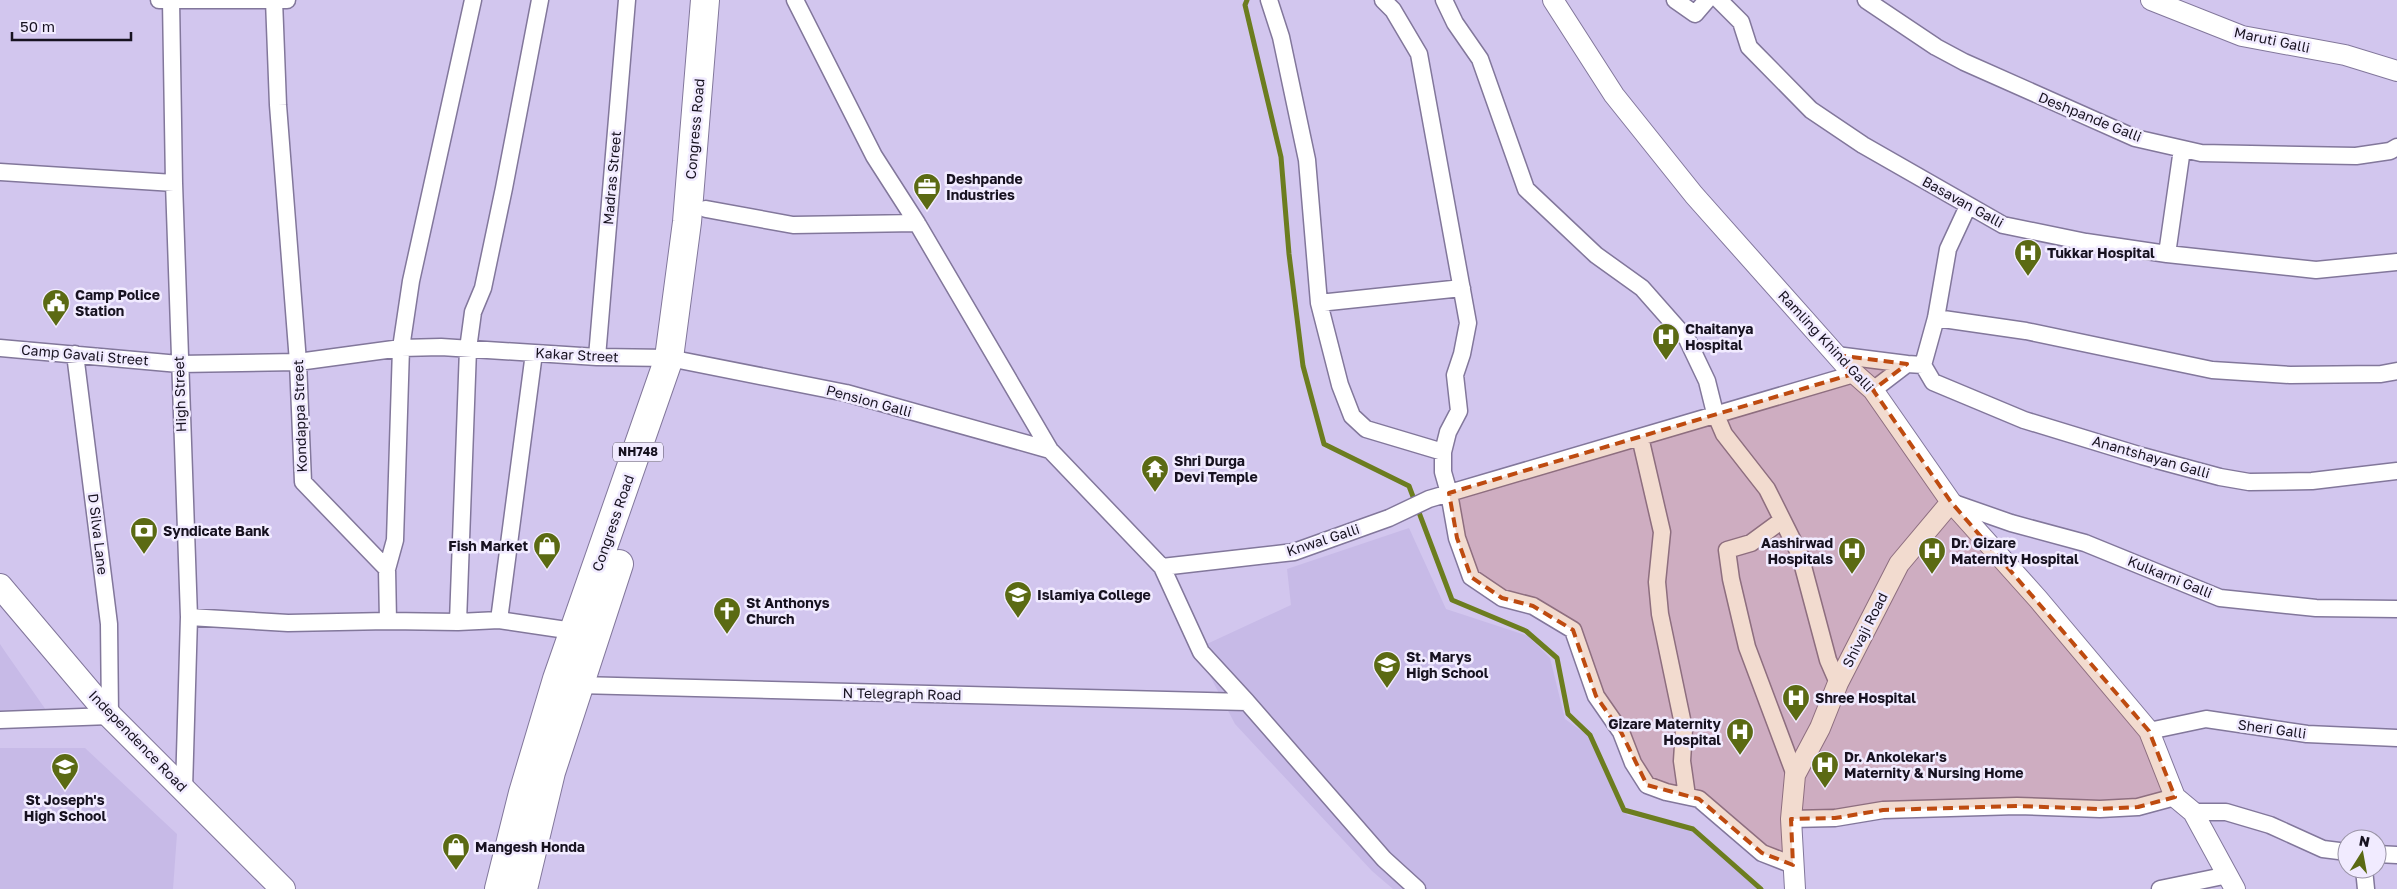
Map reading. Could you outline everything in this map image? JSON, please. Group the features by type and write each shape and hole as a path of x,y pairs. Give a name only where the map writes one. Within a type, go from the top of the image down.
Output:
{"highway":[{"name":"Congress Road","path":"677,359 705,0"},
{"name":"Congress Road","path":"499,889 523,793 585,632 677,359 706,209 723,0"},
{"name":"Congress Road","path":"523,889 551,772 567,682"}],"main road":[{"name":"Independence Road","path":"0,586 110,716 283,889"}],"street":[{"path":"167,0 278,0"},
{"name":"High Street","path":"167,0 189,617 184,789"},
{"name":"Kondappa Street","path":"278,0 278,105 298,362 303,482 387,569"},
{"path":"388,621 387,569 395,540 396,525 401,348 411,281 473,0"},
{"path":"458,622 468,349 473,312 482,288 504,188 540,0"},
{"name":"Madras Street","path":"597,357 627,0"},
{"path":"795,0 874,156 917,223 1050,450 1162,567 1201,652 1248,702 1384,859 1417,889"},
{"path":"1268,0 1281,37 1307,160 1319,303 1340,385 1352,416 1366,429 1443,452"},
{"path":"1383,0 1393,10 1418,54 1468,323 1462,354 1455,375 1459,411 1448,432 1443,452 1442,472 1449,493 1457,538 1471,577 1502,598 1533,606 1573,630 1596,696 1621,732 1634,762 1647,785 1699,799 1762,853 1793,865"},
{"path":"1444,0 1454,23 1480,59 1526,189 1596,255 1642,288 1687,339 1707,381 1715,413 1724,434 1767,489 1781,521 1800,555 1828,660 1838,683"},
{"name":"Ramling Khind Galli","path":"1553,0 1614,95 1694,195 1836,355 1873,390 1951,502 2038,599 2149,731 2175,797"},
{"path":"1675,0 1695,14 1707,0"},
{"name":"Basavan Galli","path":"1719,0 1741,22 1749,47 1811,110 1863,146 2003,226 2086,242 2167,254 2316,270 2397,262"},
{"name":"Deshpande Galli","path":"1866,0 1936,47 1964,62 2135,138 2201,153 2356,156 2390,151 2397,147"},
{"name":"Maruti Galli","path":"2151,0 2242,36 2345,55 2397,71"},
{"path":"2167,254 2182,149"},
{"path":"0,172 174,183"},
{"path":"1873,390 1915,364 1936,318 1948,249 1968,206"},
{"path":"706,209 792,225 917,223"},
{"path":"1319,303 1462,288"},
{"path":"1936,318 2026,331 2212,370 2290,375 2381,374 2397,371"},
{"name":"Camp Gavali Street","path":"0,348 179,364 298,362 401,348 441,347 468,349"},
{"name":"Kakar Street","path":"468,349 597,357 677,359"},
{"path":"499,620 534,353"},
{"name":"D Silva Lane","path":"75,354 109,624 110,716"},
{"path":"1836,355 1915,364"},
{"name":"Pension Galli","path":"677,359 846,393 1050,450"},
{"name":"Anantshayan Galli","path":"1915,364 1934,382 2024,420 2142,456 2220,477 2249,482 2312,481 2397,471"},
{"name":"Knwal Galli","path":"1162,567 1294,552 1389,518 1429,499 1715,413 1854,374"},
{"path":"1640,436 1662,532 1657,582 1660,614 1684,729 1682,761 1687,796"},
{"name":"Kulkarni Galli","path":"1951,502 2011,524 2084,543 2220,598 2316,608 2397,609"},
{"name":"Shivaji Road","path":"1795,889 1791,820 1795,775 1820,728 1838,683 1899,564 1951,502"},
{"path":"1781,521 1751,543 1727,550 1731,579 1746,647 1795,775"},
{"path":"189,617 288,623 499,620 585,632"},
{"name":"N Telegraph Road","path":"567,682 1248,702"},
{"path":"0,720 110,716"},
{"name":"Sheri Galli","path":"2149,731 2206,719 2307,734 2397,738"},
{"path":"1791,820 1835,818 1883,810 2017,806 2100,809 2138,806 2175,797 2193,812 2232,882 2160,889"},
{"path":"2193,812 2226,812 2270,825 2322,849 2337,851"}],"highlighted area":[{"path":"1836,355 1907,364 1873,390 1951,502 2149,731 2175,797 2138,807 2100,809 2017,806 1883,810 1835,818 1791,819 1793,865 1762,853 1699,799 1647,785 1621,732 1596,696 1573,630 1533,606 1502,598 1471,577 1457,538 1449,493 1853,374"}],"shaded area":[{"name":"St. Marys High School","path":"1409,528 1446,609 1528,636 1550,658 1565,719 1591,738 1627,815 1698,831 1762,889 1393,889 1372,871 1235,724 1196,649 1291,605 1287,569"},
{"path":"0,644 6,653 53,720 0,719"},
{"name":"St Joseph's High School","path":"0,748 85,748 177,834 173,889 0,889"}],"waterway":[{"path":"1247,0 1245,5 1281,157 1289,254 1303,366 1324,444 1409,486 1452,600 1526,631 1557,658 1568,714 1590,735 1624,810 1693,829 1761,889"}],"place":[{"name":"Deshpande Industries","path":"927,211"},
{"name":"Tukkar Hospital","path":"2028,277"},
{"name":"Camp Police Station","path":"56,327"},
{"name":"Chaitanya Hospital","path":"1666,361"},
{"name":"Shri Durga Devi Temple","path":"1155,493"},
{"name":"Syndicate Bank","path":"144,555"},
{"name":"Fish Market","path":"547,570"},
{"name":"Aashirwad Hospitals","path":"1852,575"},
{"name":"Dr. Gizare Maternity Hospital","path":"1932,575"},
{"name":"Islamiya College","path":"1018,619"},
{"name":"St Anthonys Church","path":"727,635"},
{"name":"St. Marys High School","path":"1387,689"},
{"name":"Shree Hospital","path":"1796,722"},
{"name":"Gizare Maternity Hospital","path":"1740,756"},
{"name":"Dr. Ankolekar's Maternity & Nursing Home","path":"1825,789"},
{"name":"St Joseph's High School","path":"65,791"},
{"name":"Mangesh Honda","path":"456,871"}]}
